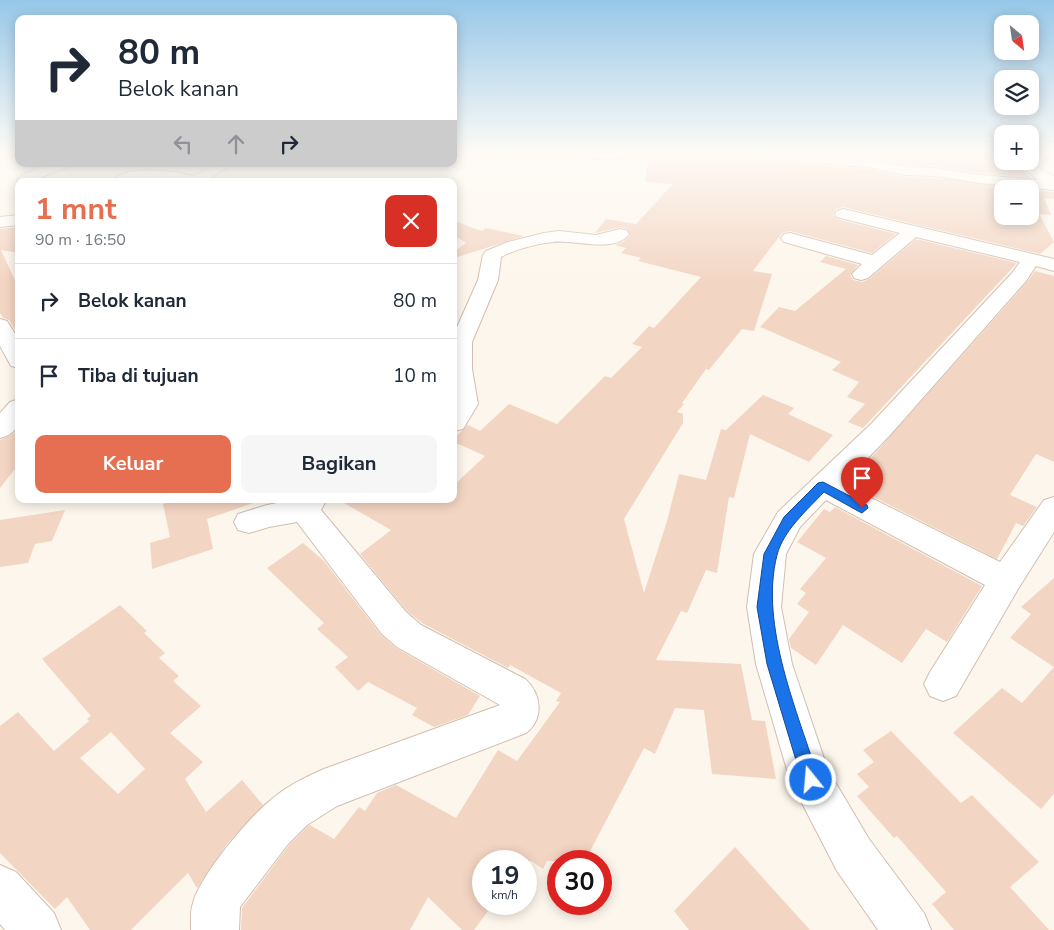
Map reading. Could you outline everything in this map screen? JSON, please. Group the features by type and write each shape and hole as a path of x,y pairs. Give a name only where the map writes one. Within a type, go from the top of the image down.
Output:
{"street":[{"path":"843,214 1047,261"},
{"path":"0,222 15,220"},
{"path":"860,274 914,230"},
{"path":"457,418 466,404 460,370 461,342 488,280 492,255 544,238 561,236 602,240 620,234"},
{"path":"790,238 876,262"},
{"path":"907,930 854,855 811,780 774,664 764,607 770,554 789,520 881,430 1019,277 1047,261"},
{"path":"0,325 15,353"},
{"path":"0,430 15,412"},
{"path":"823,486 1006,580"},
{"path":"215,930 216,904 222,892 272,828 292,810 324,790 512,720 520,714 518,696 512,691 409,636 394,623 308,505 249,522"},
{"path":"943,684 1006,580 1054,508"},
{"path":"0,888 36,930"}],"building":[{"path":"662,196 994,196 994,225 1039,225 1039,214 1054,242 1040,254 843,207 836,209 833,215 837,219 896,234 872,253 790,231 782,233 753,271 772,274 754,331 742,329 709,370 706,369 677,412 683,414 683,423 624,519 644,593 667,521 679,474 706,480 721,429 726,430 763,395 794,408 788,414 833,435 809,462 750,434 734,498 729,497 717,573 706,570 687,613 681,611 656,660 741,664 752,720 765,721 776,779 712,774 704,710 675,708 655,754 644,748 591,850 547,850 547,861 543,869 537,865 537,850 472,850 472,915 485,915 474,930 462,930 428,897 410,930 241,930 242,908 289,845 308,826 310,825 334,839 359,807 365,811 377,793 396,785 456,818 498,750 517,761 560,702 556,701 561,693 510,665 508,668 422,623 407,611 360,554 391,530 344,503 457,503 457,482 485,456 457,443 457,435 468,425 480,431 509,404 557,424 605,376 611,378 642,347 632,344 649,326 654,328 701,277 638,261 641,258 621,253 626,248 615,245 623,242 630,235 626,228 620,227 595,233 606,219 636,224"},
{"path":"1039,196 1054,196 1054,199 1044,198 1051,215 1039,214"},
{"path":"457,222 482,231 486,228 524,236 457,257 457,250 466,243 457,237"},
{"path":"15,227 15,252 1,250 15,280 15,330 9,320 3,318 0,313 0,229"},
{"path":"916,239 1017,263 863,428 848,422 865,404 847,397 859,382 832,370 841,362 760,327 779,307 795,311 846,269 820,262 826,256 858,265 850,275 853,280 862,282 869,279"},
{"path":"1035,271 1054,276 1054,462 1036,454 1010,495 1037,507 1023,526 1016,523 997,559 854,487 877,464 869,460"},
{"path":"15,431 15,469 0,488 0,440"},
{"path":"253,503 207,519 213,549 152,569 150,543 170,537 163,504"},
{"path":"835,507 982,586 947,642 926,629 902,663 843,625 816,665 791,648 789,639 809,612 797,604 806,593 800,589 826,558 797,542 824,509 830,512"},
{"path":"65,510 52,541 35,544 28,563 0,567 0,520"},
{"path":"303,543 324,561 381,635 396,648 480,696 468,715 434,727 412,715 417,708 368,682 358,691 335,667 348,657 317,629 324,623 267,568"},
{"path":"1054,578 1054,667 1010,638 1031,614 1021,607"},
{"path":"120,605 147,631 144,633 165,653 159,658 179,676 173,681 201,706 170,733 203,762 185,779 206,812 242,780 263,805 227,844 197,888 188,873 131,930 90,930 67,897 55,909 0,853 0,726 18,712 54,751 89,721 87,719 91,716 42,659","holes":["111,732 145,769 118,794 80,758"]},
{"path":"1054,667 1054,794 1041,809 953,733 1002,688 1022,703"},
{"path":"891,731 961,803 972,795 1039,862 1010,887 1049,930 954,930 932,904 946,892 897,836 894,838 857,796 869,787 857,774 874,762 863,750"},
{"path":"735,847 810,930 689,930 674,911"}],"route":[{"path":"811,780 774,664 764,607 770,554 789,520 823,486 862,508"}]}
